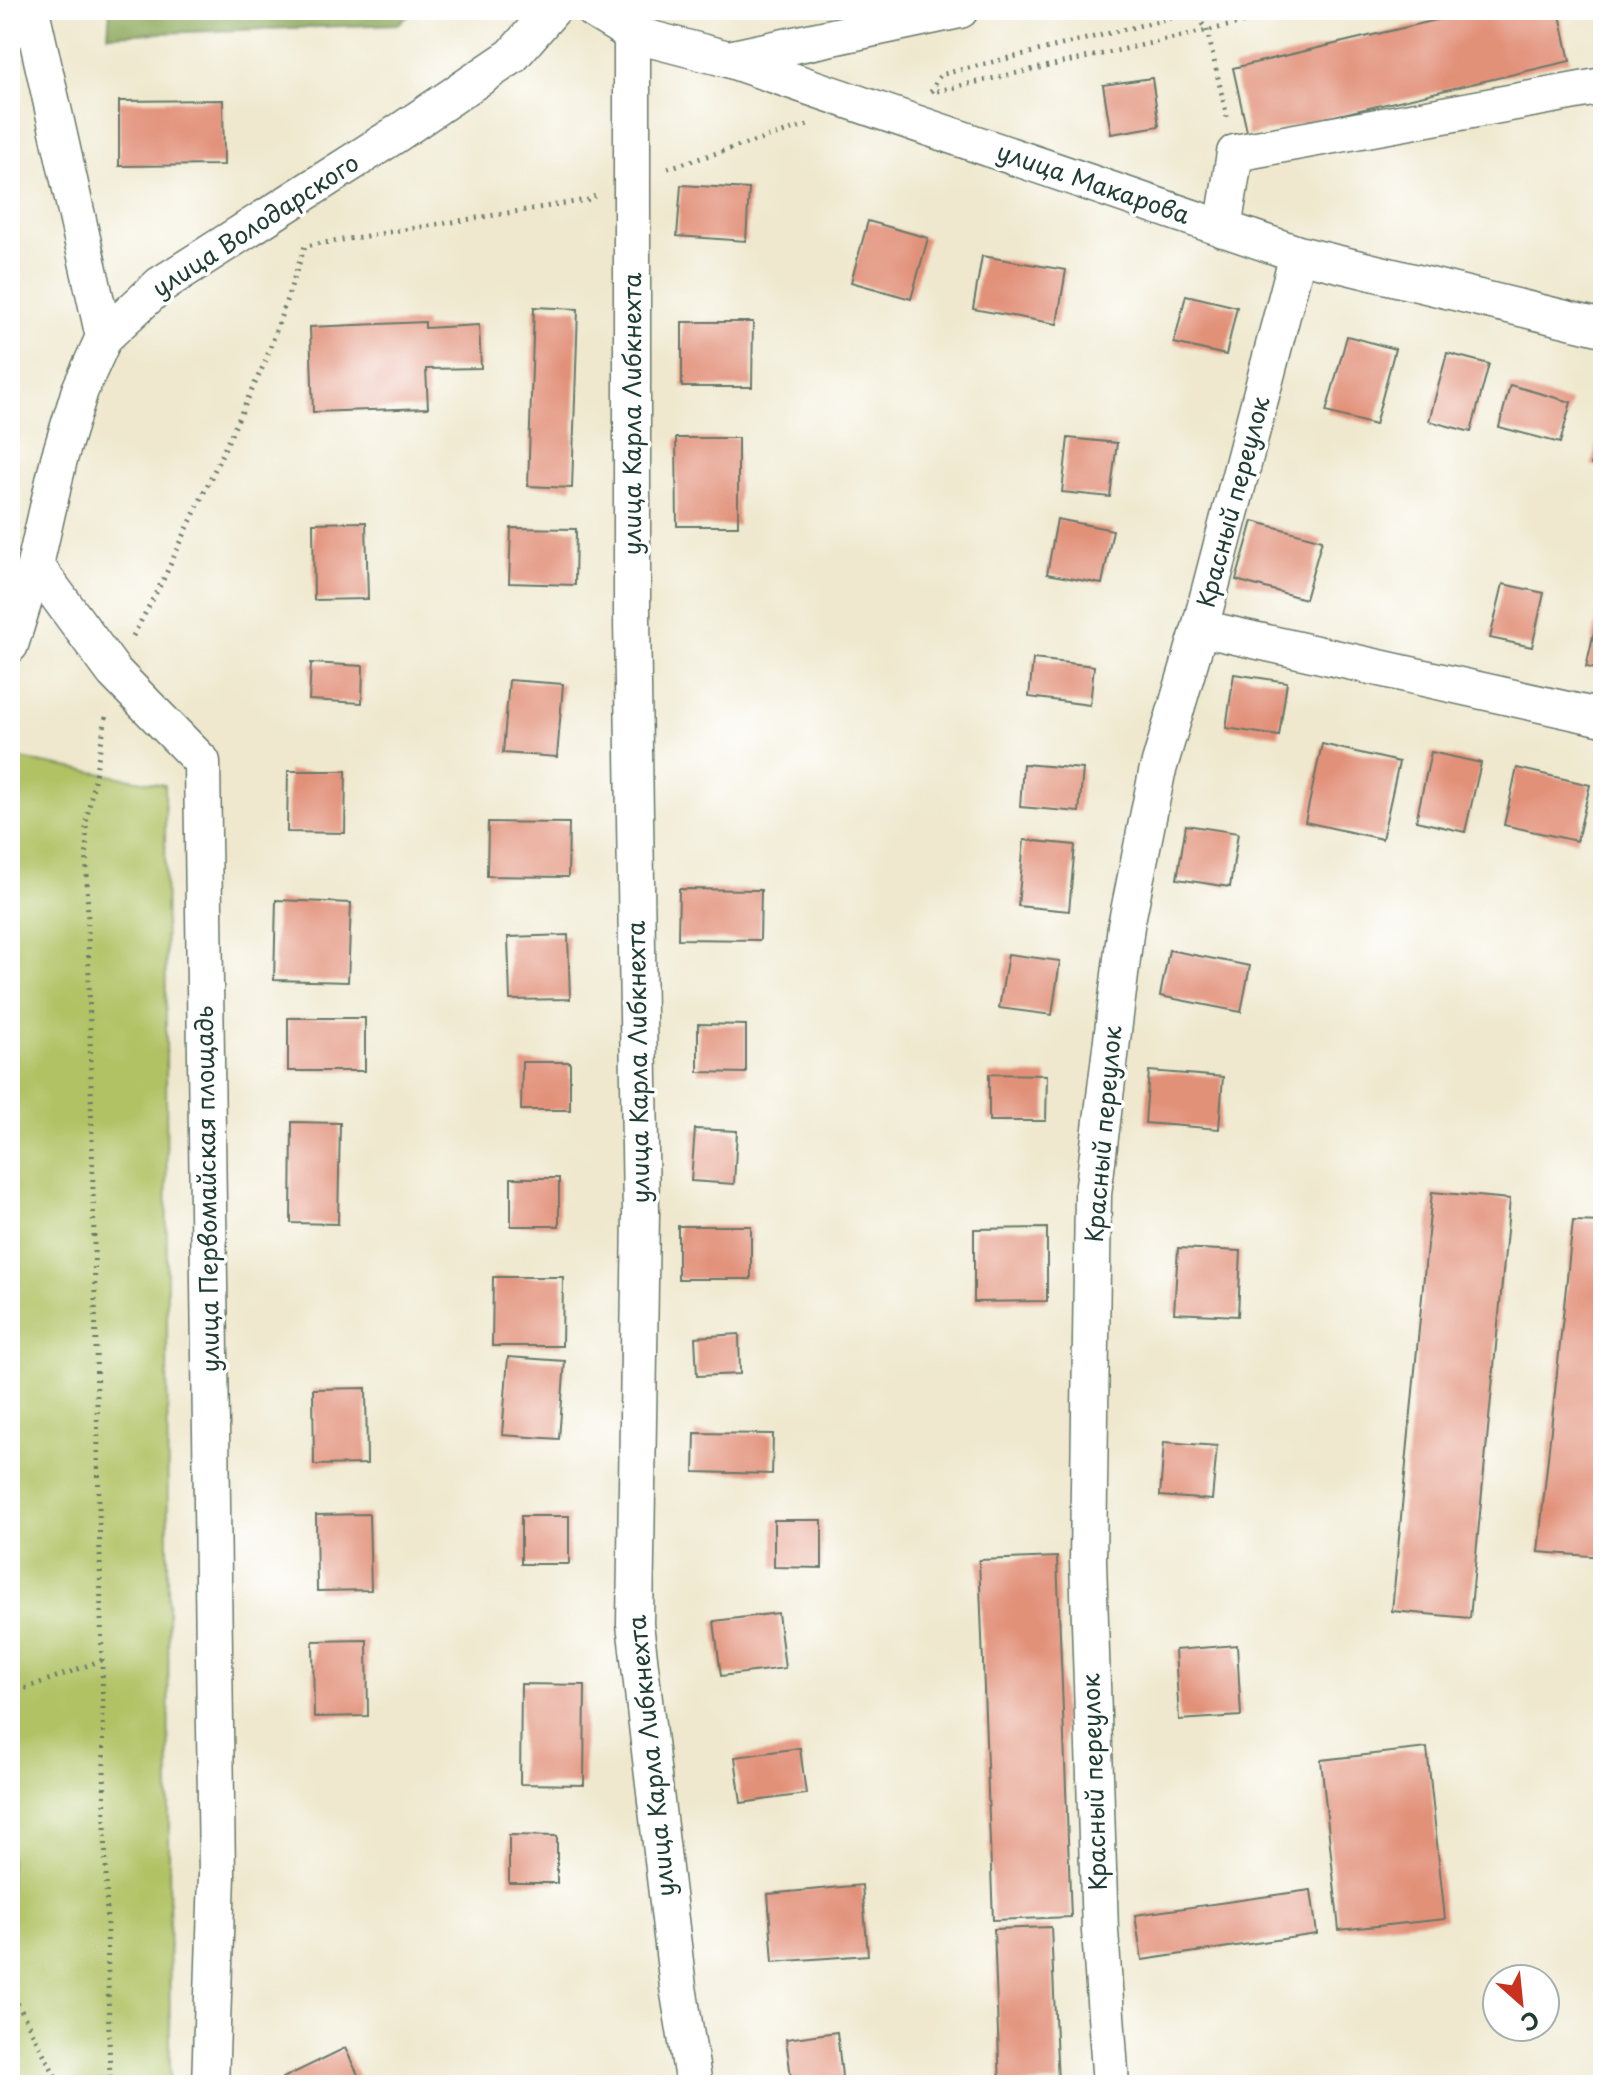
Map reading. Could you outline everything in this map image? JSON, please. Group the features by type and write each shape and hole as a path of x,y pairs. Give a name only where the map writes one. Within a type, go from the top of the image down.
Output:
{"street":[{"name":"улица Володарского","path":"10,645 35,565 59,459 80,390 104,337 160,285 395,135 512,56 552,10"},
{"name":"улица Макарова","path":"593,10 632,34 728,59 1298,254 1603,328"},
{"path":"728,59 960,10"},
{"path":"25,20 104,337"},
{"name":"улица Карла Либкнехта","path":"632,34 632,618 641,1213 635,1624 678,1987 694,2085"},
{"path":"1223,229 1235,153 1603,86"},
{"name":"Красный переулок","path":"1111,2085 1100,1931 1088,1561 1093,1194 1126,926 1157,773 1200,628 1298,254"},
{"name":"улица Первомайская площадь","path":"35,565 114,672 202,762 217,1875 210,2085"},
{"path":"1200,628 1603,718"}],"path":[{"path":"931,92 940,75 1203,10"},
{"path":"110,2085 86,823 114,672 164,578 266,360 305,246 587,200 633,179 866,106 1299,10"},
{"path":"1192,11 1207,30 1235,153"},
{"path":"10,1694 102,1660"},
{"path":"10,1989 60,2085"},
{"path":"10,2072 18,2085"}],"green space":[{"path":"110,10 416,10 398,24 108,35"},
{"path":"10,757 165,785 170,2085 10,2085"}],"building":[{"path":"1479,10 1559,10 1570,61 1248,136 1233,68"},
{"path":"1152,78 1159,126 1111,134 1103,85"},
{"path":"223,100 224,165 119,166 119,101"},
{"path":"681,185 749,189 746,241 677,236"},
{"path":"868,221 928,238 911,299 851,282"},
{"path":"982,256 1066,270 1057,324 973,309"},
{"path":"1186,295 1237,307 1226,355 1174,343"},
{"path":"534,307 578,309 572,488 528,486"},
{"path":"425,322 425,328 479,325 481,368 426,369 428,408 313,412 310,327"},
{"path":"682,322 753,322 752,387 682,387"},
{"path":"1347,336 1395,349 1375,425 1326,412"},
{"path":"1447,353 1489,364 1471,432 1429,421"},
{"path":"1510,385 1571,402 1560,443 1499,427"},
{"path":"1603,424 1603,469 1591,465"},
{"path":"676,438 738,438 738,526 677,526"},
{"path":"1068,438 1117,443 1110,497 1062,492"},
{"path":"1057,519 1113,530 1102,584 1047,574"},
{"path":"1253,521 1322,540 1305,599 1236,580"},
{"path":"366,522 368,599 314,600 313,523"},
{"path":"511,528 576,529 575,585 509,583"},
{"path":"1503,584 1544,593 1532,647 1490,638"},
{"path":"1599,610 1603,611 1603,670 1586,667"},
{"path":"1033,659 1094,666 1090,705 1029,697"},
{"path":"311,663 363,666 362,703 309,700"},
{"path":"1234,674 1287,682 1279,736 1226,728"},
{"path":"509,680 563,684 557,757 503,753"},
{"path":"1322,744 1399,762 1382,839 1305,822"},
{"path":"1431,752 1481,763 1465,832 1416,821"},
{"path":"1023,764 1083,769 1079,812 1020,807"},
{"path":"1517,768 1590,785 1577,841 1504,825"},
{"path":"288,771 346,771 345,833 287,832"},
{"path":"488,822 569,823 568,877 487,876"},
{"path":"1186,825 1238,833 1230,887 1177,879"},
{"path":"1024,840 1075,845 1069,911 1018,906"},
{"path":"679,889 761,890 760,940 678,939"},
{"path":"276,900 351,903 348,982 274,980"},
{"path":"568,935 570,999 510,1000 508,937"},
{"path":"1169,950 1250,966 1241,1012 1160,996"},
{"path":"1008,954 1060,961 1052,1015 999,1008"},
{"path":"288,1018 365,1018 365,1071 288,1071"},
{"path":"698,1024 746,1025 746,1073 698,1072"},
{"path":"522,1062 570,1062 570,1110 521,1110"},
{"path":"1149,1071 1223,1077 1219,1129 1145,1123"},
{"path":"989,1074 1047,1075 1046,1121 989,1121"},
{"path":"292,1122 340,1123 338,1224 291,1223"},
{"path":"695,1129 737,1131 734,1184 691,1181"},
{"path":"511,1178 559,1178 559,1226 511,1226"},
{"path":"1432,1192 1510,1199 1470,1618 1392,1611"},
{"path":"1573,1221 1603,1222 1603,1557 1538,1552"},
{"path":"678,1226 751,1226 751,1279 678,1279"},
{"path":"1047,1228 1047,1301 974,1302 974,1229"},
{"path":"1178,1248 1241,1251 1238,1316 1174,1313"},
{"path":"493,1277 563,1277 562,1346 492,1346"},
{"path":"739,1334 740,1374 697,1376 695,1337"},
{"path":"508,1357 565,1361 559,1439 502,1435"},
{"path":"366,1388 367,1464 314,1465 313,1389"},
{"path":"695,1433 773,1434 772,1474 694,1472"},
{"path":"1164,1442 1217,1446 1212,1500 1160,1496"},
{"path":"369,1514 371,1590 317,1591 316,1515"},
{"path":"521,1516 569,1516 569,1564 521,1564"},
{"path":"774,1520 822,1520 822,1568 774,1567"},
{"path":"1057,1557 1071,1917 993,1920 979,1560"},
{"path":"778,1613 785,1668 721,1676 714,1621"},
{"path":"367,1640 368,1716 314,1717 313,1641"},
{"path":"1237,1645 1241,1716 1179,1720 1175,1650"},
{"path":"521,1684 585,1685 584,1785 520,1784"},
{"path":"800,1748 806,1794 741,1803 735,1757"},
{"path":"1427,1748 1445,1919 1339,1930 1321,1760"},
{"path":"509,1835 557,1836 557,1883 509,1883"},
{"path":"862,1885 868,1955 773,1962 768,1894"},
{"path":"1311,1890 1317,1934 1142,1960 1135,1915"},
{"path":"1051,1927 1058,2083 1000,2085 994,1929"},
{"path":"837,2032 843,2085 792,2085 786,2039"},
{"path":"345,2048 363,2085 286,2085 283,2078"}]}
